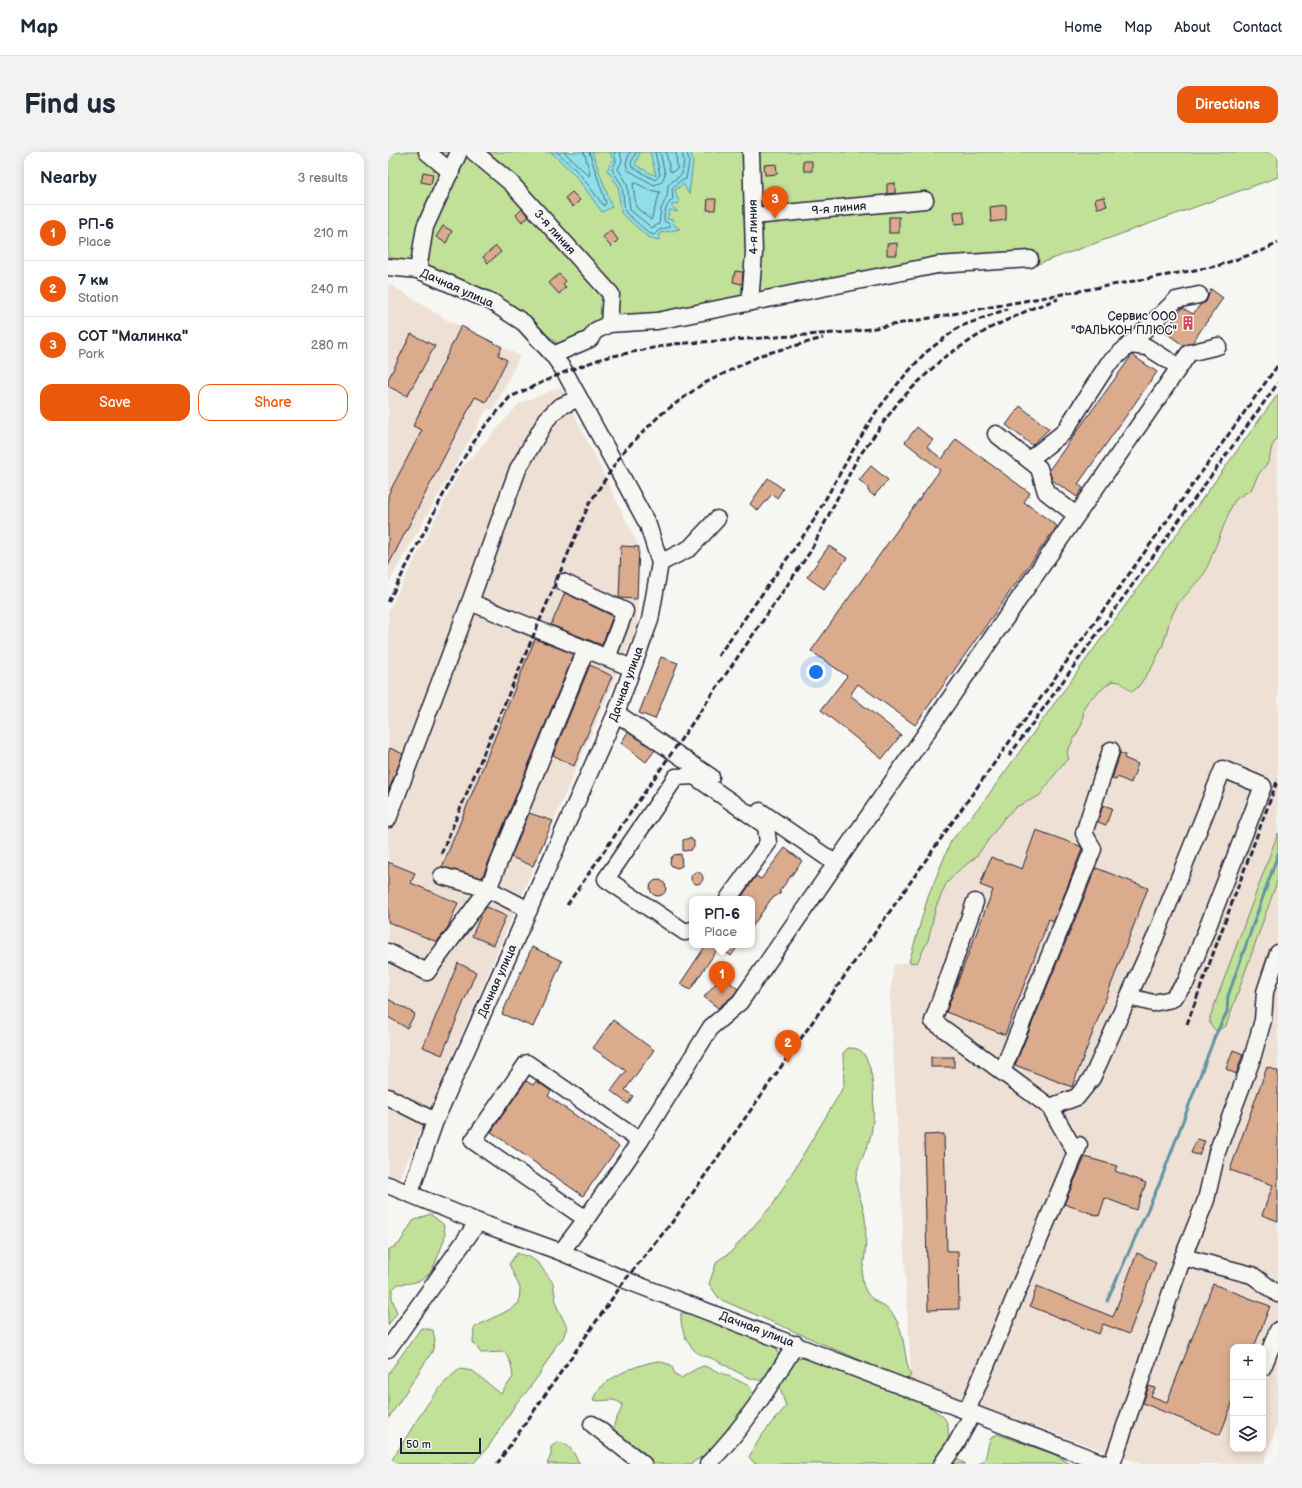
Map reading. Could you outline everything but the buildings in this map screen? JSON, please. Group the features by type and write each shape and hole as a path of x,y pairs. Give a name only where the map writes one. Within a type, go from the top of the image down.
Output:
{"street":[{"path":"427,152 451,172"},
{"path":"418,270 425,227 459,152"},
{"name":"3-я линия","path":"474,152 511,183 610,294 609,324"},
{"name":"4-я линия","path":"750,302 754,254 751,152"},
{"name":"9-я линия","path":"753,216 925,200"},
{"path":"553,355 590,339 595,331 609,324 657,321 937,265 1030,259"},
{"name":"Дачная улица","path":"388,267 418,270 492,302 524,323 553,355 565,372 648,525 660,563 650,620 616,713 435,1121 410,1193"},
{"path":"1029,460 1064,432 1108,364 1176,300 1200,295"},
{"path":"1129,345 1147,347 1179,367"},
{"path":"561,1252 586,1219 640,1141 711,1027 740,1002 1189,353 1218,346"},
{"path":"388,819 470,602 518,469 547,419 559,407 579,398"},
{"path":"996,434 1039,468 1046,492 1076,515"},
{"path":"660,563 690,548 717,519"},
{"path":"563,582 625,611 607,658"},
{"path":"470,602 632,668"},
{"path":"388,952 427,972 488,889 586,649"},
{"path":"616,713 835,864"},
{"path":"1002,1072 1093,849 1084,833 1111,750"},
{"path":"1050,1107 1077,1097 1092,1078 1154,940 1223,769 1263,786 1186,982 1172,999 1153,1003 1129,997"},
{"path":"689,931 684,932 606,879 676,777 694,776 766,826 768,843 730,896"},
{"path":"442,876 488,889 529,910"},
{"path":"942,1464 956,1444 970,1412 1077,1149 1050,1107 933,1021 976,902"},
{"path":"1112,1464 1183,1257 1206,1200 1217,1152 1251,1062 1263,1020 1265,992 1278,953"},
{"path":"586,1219 473,1141 527,1063 640,1141"},
{"path":"388,1098 435,1121"},
{"name":"Дачная улица","path":"388,1185 478,1222 561,1252 625,1280 796,1344 1106,1464"},
{"path":"388,1349 478,1222"},
{"path":"1183,1257 1252,1275 1278,1294"},
{"path":"1266,1360 1278,1330"},
{"path":"708,1464 724,1448 770,1387 796,1344"},
{"path":"592,1424 643,1464"}],"shaded area":[{"path":"388,283 445,319 520,356 493,410 487,409 388,584"},
{"path":"561,387 639,547 637,627 401,1176 395,1180 388,1177 388,612 461,469 520,403"},
{"path":"1278,436 1278,1423 1263,1464 1141,1464 906,1380 911,1376 890,994 894,965 909,962 917,963 925,948 938,899 951,877 976,857 1005,817 1016,807 1032,800 1044,790 1069,759 1067,752 1082,724 1084,707 1089,699 1112,681 1120,682 1125,688 1138,687 1143,680 1163,645 1170,620 1177,605 1206,573 1232,505 1237,498 1251,490 1258,475 1269,461 1272,446"}],"green space":[{"path":"388,152 1278,152 1278,177 1038,264 939,274 618,327 603,337 570,353 496,295 431,267 388,261"},
{"path":"1278,394 1278,436 1272,446 1269,461 1258,475 1251,490 1237,498 1232,505 1205,573 1177,605 1170,620 1163,645 1152,667 1138,687 1132,692 1120,682 1112,681 1089,700 1084,707 1082,724 1067,752 1069,759 1063,764 1039,796 1016,807 1005,817 976,857 957,872 946,884 936,907 928,940 917,963 909,962 928,897 951,841 984,801"},
{"path":"1278,833 1278,879 1226,1026 1216,1031 1210,1024 1210,1017"},
{"path":"848,1048 859,1050 867,1059 872,1079 874,1104 871,1134 856,1177 865,1222 866,1244 862,1280 869,1295 890,1311 898,1323 903,1338 908,1369 911,1376 906,1380 724,1301 718,1297 709,1284 717,1261 731,1252 774,1203 837,1098 844,1085 843,1053"},
{"path":"430,1214 443,1224 445,1235 443,1244 430,1273 426,1277 415,1282 398,1284 392,1290 392,1298 397,1313 388,1325 388,1250 399,1244 413,1221"},
{"path":"517,1253 530,1257 539,1264 553,1283 557,1307 567,1327 563,1338 556,1346 539,1375 517,1402 489,1446 473,1464 389,1464 430,1400 449,1378 460,1369 473,1371 501,1394 513,1377 511,1364 505,1352 481,1353 473,1342 474,1328 509,1310 519,1303 520,1288 509,1264"},
{"path":"681,1313 688,1313 772,1346 777,1349 780,1360 773,1372 765,1379 757,1380 750,1378 716,1360 696,1352 688,1342 684,1333 681,1323"},
{"path":"421,1328 433,1330 435,1341 432,1352 388,1419 388,1374"},
{"path":"804,1358 924,1404 935,1411 945,1419 948,1425 948,1442 952,1454 966,1464 755,1464 749,1457 757,1442 786,1406 780,1385 782,1377 795,1359"},
{"path":"658,1361 671,1365 676,1376 681,1378 698,1368 704,1366 707,1367 749,1386 754,1396 713,1450 690,1464 653,1464 643,1451 624,1441 617,1435 614,1424 621,1410 622,1404 615,1400 593,1400 603,1385 611,1379 640,1365"},
{"path":"997,1434 1054,1454 1070,1464 979,1464 985,1459 990,1439"},
{"path":"557,1442 569,1446 580,1464 547,1464 551,1455 551,1447"}],"water":[{"path":"551,152 592,152 612,207 602,212 576,176"},
{"path":"610,152 640,152 635,165 656,176 650,152 691,152 693,162 689,194 683,184 675,190 679,203 671,205 678,212 670,210 667,219 673,220 674,225 680,229 660,233 659,240 648,237 621,213 618,185 607,170 613,160"}],"waterway":[{"path":"1107,1301 1160,1182 1215,1036 1227,1012 1228,996 1278,854"}],"railway":[{"path":"388,602 455,472 480,432 510,397 565,372 603,358 673,344 850,332 875,328 1217,266 1264,250 1278,243"},
{"path":"567,905 810,552 857,459 899,401 943,358 990,328 1033,308 1058,299"},
{"path":"718,656 811,525 876,412 900,381 925,353 959,327 1007,309"},
{"path":"441,854 589,504 623,452 660,415 701,385 761,355 823,338"},
{"path":"497,1464 625,1280 673,1221 963,807 1278,365"},
{"path":"1009,756 1278,383"},
{"path":"1187,1024 1278,779"}],"place":[{"name":"СОТ \"Малинка\"","path":"775,219"},
{"name":"Сервис ООО \"ФАЛЬКОН ПЛЮС\"","path":"1188,323"},
{"name":"РП-6","path":"722,994"},
{"name":"7 км","path":"788,1063"}]}
